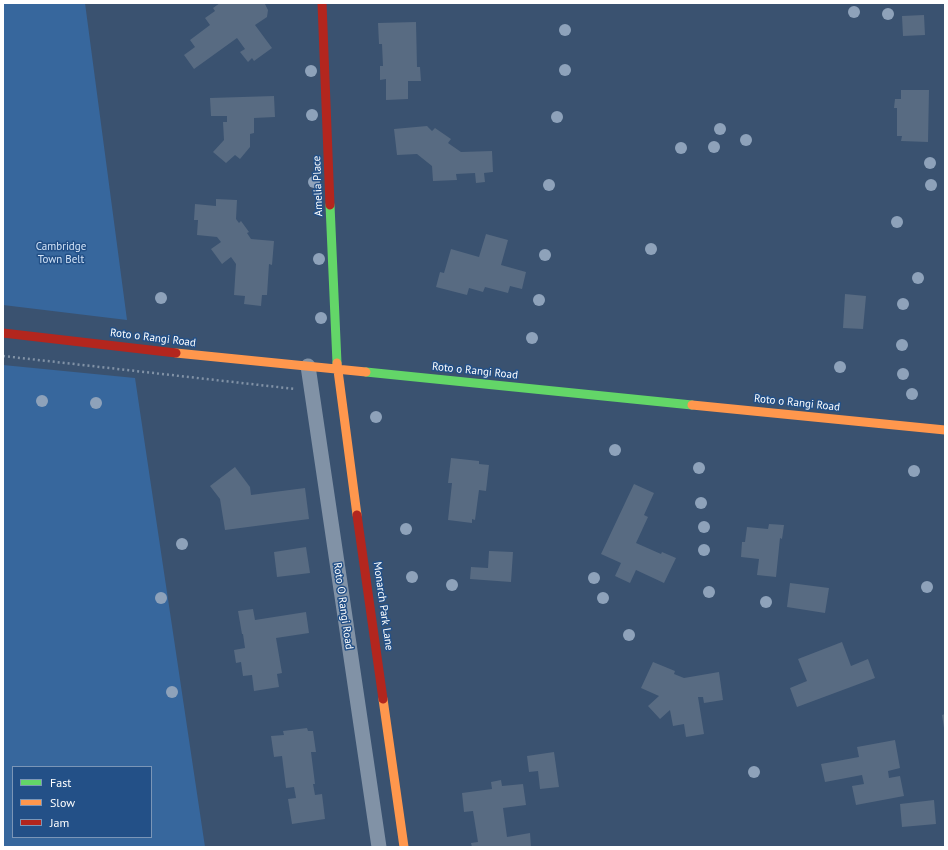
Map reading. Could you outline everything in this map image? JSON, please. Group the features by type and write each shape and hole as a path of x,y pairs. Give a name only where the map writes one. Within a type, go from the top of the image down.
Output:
{"street":[{"name":"Amelia Place","path":"322,3 337,369"},
{"name":"Roto o Rangi Road","path":"3,333 230,359 945,430"},
{"name":"Roto O Rangi Road","path":"308,366 379,847"},
{"name":"Monarch Park Lane","path":"337,369 404,847"}],"path":[{"path":"3,356 298,389"}],"green space":[{"name":"Cambridge Town Belt","path":"3,3 85,3 127,320 3,305"},
{"path":"3,365 135,378 205,847 3,847"}],"building":[{"path":"220,3 265,4 268,10 267,17 255,25 272,48 254,61 252,58 248,62 240,52 245,49 237,38 194,69 184,55 195,47 190,40 210,25 205,18 215,11 213,8"},
{"path":"924,15 925,35 903,36 902,16"},
{"path":"416,22 417,67 420,67 421,81 408,81 408,99 386,100 386,79 380,80 380,66 383,66 382,44 379,44 378,23"},
{"path":"901,90 929,90 928,142 901,141 902,136 897,136 897,108 894,108 895,99 901,99"},
{"path":"274,96 275,117 254,118 254,133 250,134 250,147 240,159 235,155 226,163 213,152 224,140 223,122 227,122 227,116 211,116 210,98"},
{"path":"427,126 432,131 435,128 451,139 448,143 461,152 492,151 493,172 484,173 485,182 476,183 475,173 456,174 457,180 433,181 432,166 417,154 397,155 394,129"},
{"path":"216,199 237,200 236,219 239,223 241,221 249,232 247,233 251,239 274,241 272,265 269,264 267,295 262,295 261,306 244,304 245,296 234,295 236,264 231,257 222,264 211,249 221,242 217,237 197,235 198,220 194,220 195,204 216,206"},
{"path":"486,234 508,240 501,265 526,272 522,289 510,286 508,293 485,287 483,292 469,288 467,295 436,287 440,272 444,273 451,249 479,257"},
{"path":"845,294 866,296 863,329 843,328"},
{"path":"451,458 479,461 479,464 489,465 486,491 479,490 475,520 472,519 472,523 448,520 452,483 448,483"},
{"path":"235,467 250,487 251,495 305,488 309,519 225,530 220,499 210,486"},
{"path":"634,484 654,493 644,515 648,517 636,543 661,554 662,552 676,558 664,583 636,570 630,583 615,576 621,563 601,554"},
{"path":"769,524 784,525 782,539 780,538 776,577 757,575 759,559 741,557 742,542 745,542 747,527 768,529"},
{"path":"306,547 310,573 277,577 274,552"},
{"path":"489,551 513,552 511,582 470,579 471,567 488,568"},
{"path":"790,583 829,588 825,613 787,607"},
{"path":"253,609 255,620 306,612 309,633 276,638 282,673 277,674 279,687 254,691 252,675 243,676 241,662 236,663 234,650 245,648 238,611"},
{"path":"842,642 851,666 868,659 875,678 797,707 790,688 807,681 798,659"},
{"path":"653,662 675,671 674,674 684,678 719,672 723,700 704,703 703,697 698,697 704,734 686,737 684,724 673,726 670,710 660,719 648,706 659,696 641,688"},
{"path":"945,714 945,728 944,728 942,715"},
{"path":"307,728 308,731 313,731 316,752 311,752 315,784 313,784 315,795 322,794 325,819 292,824 288,799 296,798 294,787 286,788 282,756 274,757 271,736 284,735 283,731"},
{"path":"895,740 900,768 888,771 889,778 900,776 904,796 856,805 852,786 864,784 862,775 825,782 821,764 859,757 857,747"},
{"path":"554,752 559,787 540,789 538,771 529,772 527,756"},
{"path":"501,780 502,786 523,784 526,805 503,808 507,837 530,833 531,847 472,847 471,843 478,842 473,811 464,812 462,793 492,789 491,782"},
{"path":"934,800 936,824 902,827 900,804"}],"traffic: fast":[{"path":"330,205 337,363"},
{"path":"366,372 692,405"}],"traffic: slow":[{"path":"176,353 366,372"},
{"path":"337,363 357,515"},
{"path":"692,405 945,430"},
{"path":"383,699 404,847"}],"traffic: jam":[{"path":"322,3 330,205"},
{"path":"3,333 176,353"},
{"path":"357,515 383,699"}]}
